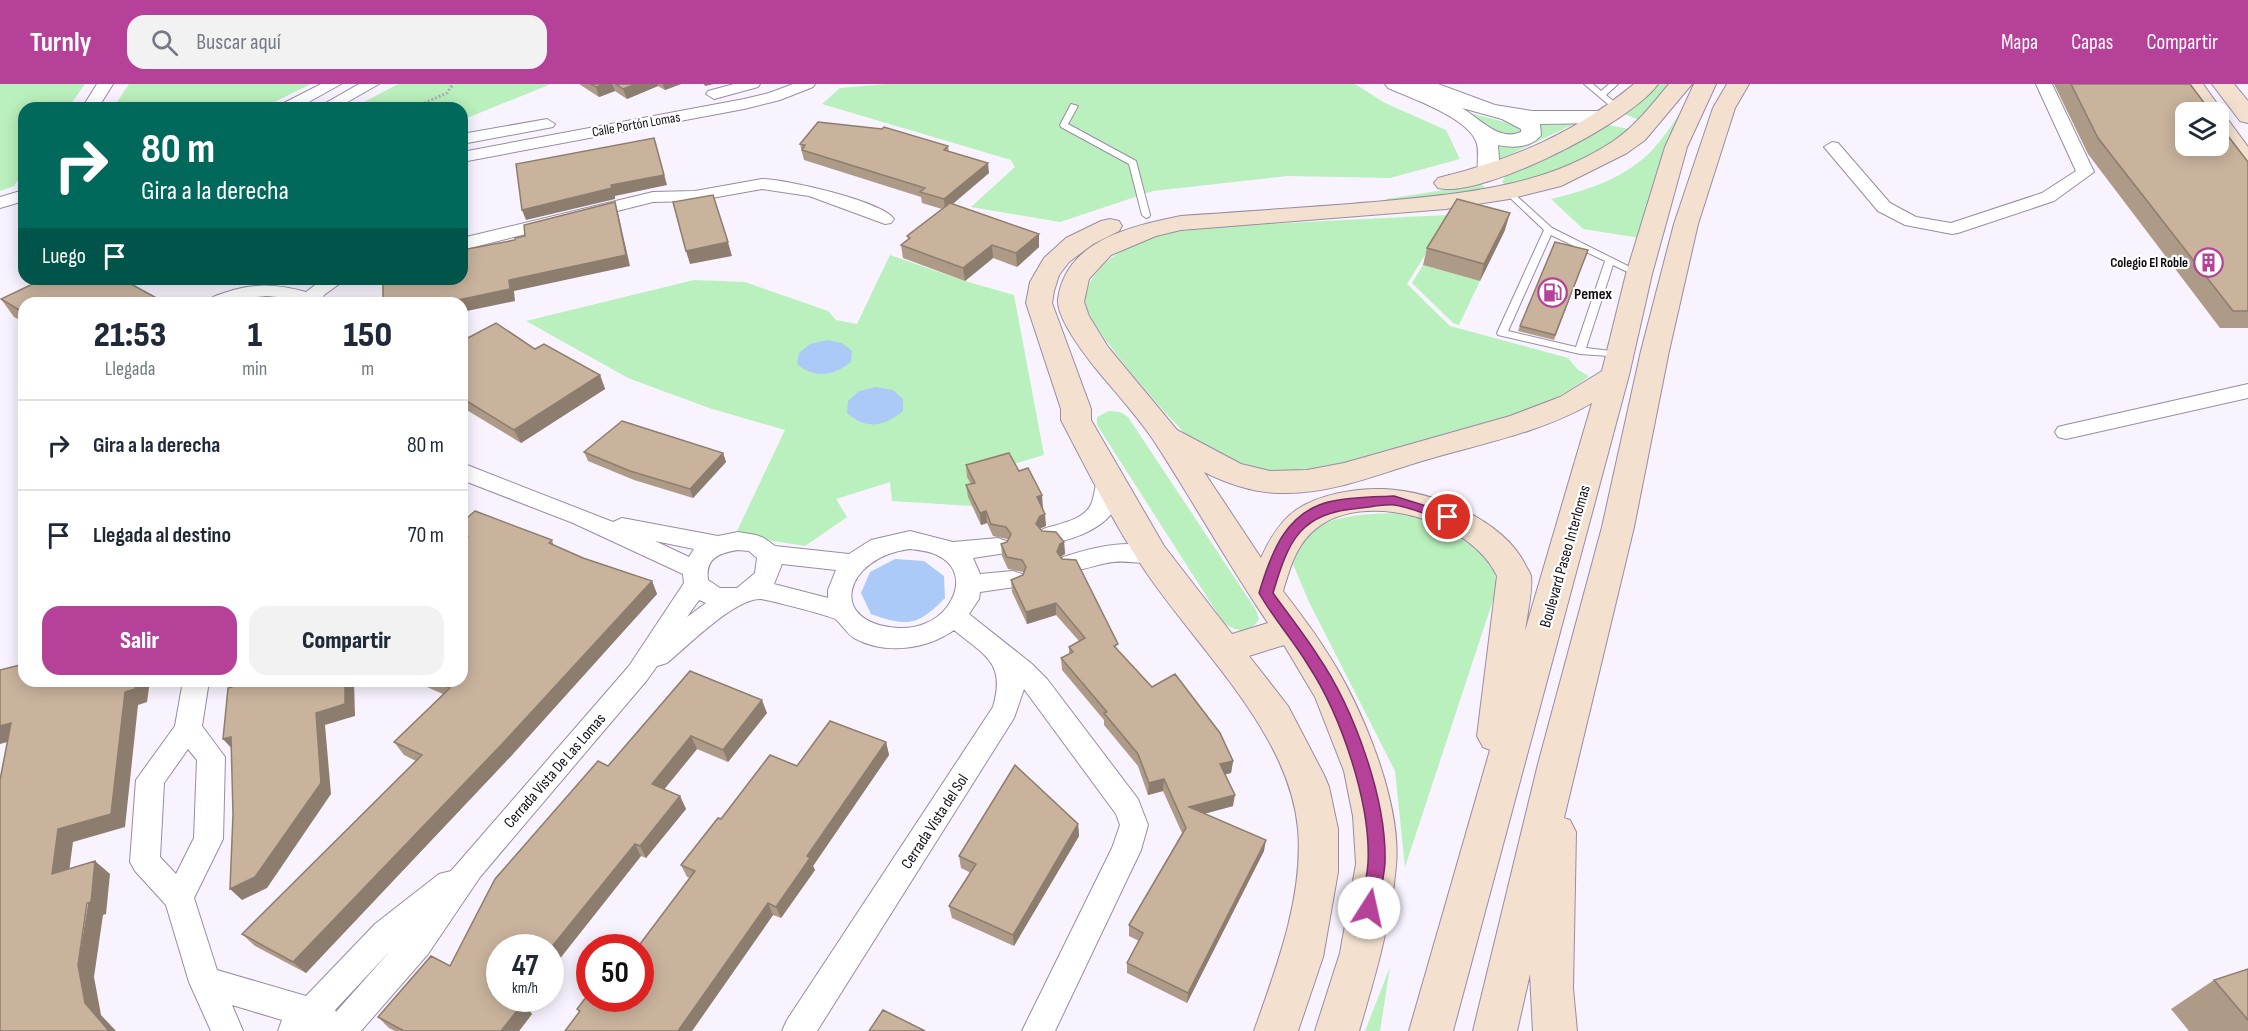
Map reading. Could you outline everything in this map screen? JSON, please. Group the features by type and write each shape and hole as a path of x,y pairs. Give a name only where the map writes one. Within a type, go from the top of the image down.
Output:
{"main road":[{"path":"1337,1031 1361,953 1376,864 1373,816 1363,771 1333,696 1314,661 1290,630 1162,432 1097,352 1075,316 1071,302 1077,277 1102,250 1149,230 1181,223 1364,210 1499,182 1528,157 1610,101 1647,84"},
{"path":"1276,1031 1302,957 1318,872 1318,829 1310,787 1275,717 1152,555 1076,420 1076,409 1039,303 1044,279 1055,263 1079,241 1101,229 1146,215 1410,189 1499,182 1553,181 1601,159 1637,135 1681,84"},
{"name":"Boulevard Paseo Interlomas","path":"1431,1031 1617,365 1625,267 1705,84"},
{"path":"1495,1031 1557,764 1618,527 1655,351 1686,224 1724,108 1738,84"},
{"path":"2201,98 2235,100"},
{"path":"1610,101 1642,128"},
{"path":"2229,137 2248,163"},
{"path":"1162,432 1203,458 1229,471 1268,482 1318,480 1515,424 1574,402 1600,387 1617,365"},
{"path":"1076,409 1092,396 1101,393 1120,392 1133,397"},
{"path":"1266,593 1276,557 1289,534 1308,517 1334,505 1394,500 1436,512 1460,523 1490,542 1510,563 1514,576 1513,588 1483,844"},
{"path":"1224,650 1290,630"},
{"path":"1555,1031 1551,988 1557,764"}],"street":[{"path":"94,102 105,84"},
{"path":"298,102 333,84"},
{"path":"336,102 371,84"},
{"name":"Calle Portón Lomas","path":"582,118 710,95 752,84"},
{"name":"Calle Portón Lomas","path":"468,156 744,104 774,97 807,84"},
{"path":"1395,84 1460,115 1477,129 1486,141 1499,182"},
{"path":"1422,84 1474,107 1540,119 1610,101"},
{"path":"1832,147 1884,207 1911,221 1952,230 2048,197 2085,172 2044,84"},
{"path":"1477,129 1508,141 1517,141 1531,135 1531,126 1499,113"},
{"path":"468,138 561,122"},
{"path":"468,243 532,228 584,227 662,210 692,197 768,183 843,202 885,219"},
{"path":"0,203 18,197"},
{"path":"232,297 275,285"},
{"path":"314,297 316,292 327,285"},
{"path":"247,291 277,289 301,297"},
{"path":"2066,432 2248,391"},
{"path":"468,473 581,517 695,577 708,594 728,598 756,590 767,579 772,566 769,554"},
{"path":"1051,535 1084,525 1102,508 1108,480"},
{"path":"581,517 718,545"},
{"path":"953,551 966,566 971,584 964,606 940,628 902,639 882,638 865,633 850,624 841,611 839,587 853,563 879,546 910,540 933,543 953,551 998,547"},
{"path":"695,577 702,555 718,545 738,541 756,544 769,554 853,563"},
{"path":"1072,563 1100,554 1123,551 1152,555"},
{"name":"Cerrada Vista De Las Lomas","path":"638,673 695,577"},
{"path":"971,584 1013,580"},
{"path":"756,590 841,611"},
{"name":"Cerrada Vista De Las Lomas","path":"205,982 303,1022 340,1031 417,944 471,868 638,673 728,598"},
{"path":"955,616 1038,686 1128,808 1134,825 1126,850 1038,1031"},
{"name":"Cerrada Vista del Sol","path":"798,1031 1005,710 1012,686 1005,658"},
{"path":"195,687 188,729 150,780 145,862 179,898 205,982 227,1031"},
{"path":"179,898 208,839 211,757 188,729"},
{"name":"Cerrada Vista De Las Lomas","path":"303,1022 386,934 471,868"}],"lane":[{"path":"1588,84 1610,101"},
{"path":"1074,106 1064,125 1082,137 1114,150 1133,163 1146,215"},
{"path":"1499,182 1550,230 1625,267 1580,351"},
{"path":"1550,230 1502,333 1580,351 1617,365"}],"path":[{"path":"427,102 447,93 453,84"}],"green space":[{"path":"0,84 85,84 72,102 18,102 18,180 14,186 0,191"},
{"path":"129,84 311,84 274,102 117,102"},
{"path":"398,84 551,84 468,118 468,102 364,102"},
{"path":"885,84 1355,84 1385,103 1446,130 1460,159 1390,178 1287,176 1153,191 1060,222 971,207 1015,167 1011,160 822,104 840,88"},
{"path":"1658,84 1668,84 1641,121 1622,113"},
{"path":"1701,84 1640,238 1583,229 1551,199 1593,187 1632,167 1660,141"},
{"path":"1459,110 1516,125 1521,131 1516,136 1504,137"},
{"path":"1574,124 1499,160 1497,142 1508,145 1535,125"},
{"path":"1609,125 1629,129 1598,161 1507,186 1502,182 1507,173"},
{"path":"1480,182 1488,191 1388,203 1386,199 1444,190"},
{"path":"1450,215 1407,284 1450,326 1568,358 1578,370 1589,376 1545,404 1521,414 1334,470 1287,477 1272,476 1206,453 1158,404 1117,355 1100,332 1085,301 1094,276 1114,256 1152,238 1175,232 1222,226"},
{"path":"890,255 1014,295 1044,455 1010,465 977,495 972,506 892,501 890,482 836,499 847,517 805,546 735,535 785,430 709,408 628,378 526,321 694,280 745,282 828,311 836,320 857,324"},
{"path":"1423,265 1480,281 1459,325 1453,323 1412,283"},
{"path":"1109,411 1120,412 1128,417 1256,610 1259,619 1252,627 1242,630 1232,628 1223,622 1097,425 1097,417"},
{"path":"1402,513 1438,522 1493,562 1497,588 1405,867 1395,771 1309,602 1293,564 1304,538 1325,524 1350,517"},
{"path":"1390,967 1380,1031 1365,1031"}],"water":[{"path":"827,340 842,343 852,351 851,362 838,370 824,374 810,372 797,364 799,353 810,344"},
{"path":"876,387 893,390 903,399 903,411 889,420 875,424 861,422 847,413 848,401 859,391"},
{"path":"895,559 924,561 944,576 945,598 919,619 903,622 871,614 861,593 870,572"}],"building":[{"path":"616,84 636,84 623,89"},
{"name":"Colegio El Roble","path":"2071,84 2190,84 2204,102 2175,102 2175,156 2229,156 2229,137 2248,162 2248,311 2233,311 2098,138"},
{"path":"818,122 882,129 884,127 948,146 944,150 988,163 944,199 920,192 925,188 802,150 805,145 800,144"},
{"path":"654,138 664,175 611,185 612,188 522,210 516,164"},
{"path":"713,195 728,242 686,251 673,202"},
{"path":"1457,199 1510,213 1484,264 1427,248"},
{"path":"615,202 626,255 509,280 510,289 468,298 383,297 383,285 468,285 468,249 525,236 524,225"},
{"path":"950,203 1039,234 1016,253 992,245 963,268 901,245 910,238 907,236"},
{"name":"Pemex","path":"1555,242 1588,250 1555,335 1520,326"},
{"path":"30,285 133,285 155,297 18,297 18,309 1,299"},
{"path":"496,323 535,349 544,344 600,375 514,430 468,402 468,338"},
{"path":"622,421 723,453 690,489 630,471 584,452"},
{"path":"1009,453 1019,471 1028,468 1042,495 1037,497 1045,514 1040,516 1036,524 1042,531 1056,532 1064,542 1060,544 1057,552 1062,559 1076,560 1118,644 1114,646 1152,687 1175,674 1220,733 1233,761 1220,764 1235,795 1189,807 1266,840 1188,993 1127,963 1143,933 1129,925 1186,828 1164,779 1149,783 1138,754 1104,713 1107,712 1061,658 1073,652 1069,647 1085,638 1056,603 1026,612 1011,580 1023,575 1026,567 1022,560 1007,557 1001,544 1007,542 1011,534 1006,527 991,524 986,511 980,513 966,485 975,483 966,465"},
{"path":"475,511 552,540 549,543 583,558 652,581 504,742 293,962 242,934 422,755 394,742 450,688 448,687 468,687 468,517"},
{"path":"18,666 18,687 135,687 125,692 111,814 58,829 52,874 95,861 91,902 87,903 78,965 85,1003 109,1031 0,1031 0,780 11,723 0,726 0,670"},
{"path":"690,671 762,700 723,750 691,736 652,784 680,796 640,846 635,844 562,934 486,934 486,1012 516,1012 501,1031 404,1031 378,1017 431,956 450,966 495,879 598,761 608,766"},
{"path":"345,687 345,704 316,713 321,783 255,877 230,889 233,814 231,737 223,739 228,688"},
{"path":"830,721 886,742 807,856 810,858 776,907 768,903 678,1031 565,1031 579,1012 654,1012 654,934 648,934 695,871 681,865 718,818 721,819 770,755 797,766"},
{"path":"1015,765 1078,824 1013,935 949,906 976,864 959,856"},
{"path":"2248,969 2248,1020 2214,980"},
{"path":"883,1010 925,1031 869,1031"}],"place":[{"name":"Colegio El Roble","path":"2209,262"},
{"name":"Pemex","path":"1553,293"}],"route":[{"path":"1369,908 1376,864 1373,816 1363,771 1333,696 1314,661 1266,593 1276,557 1289,534 1308,517 1334,505 1394,500 1448,517"}]}
